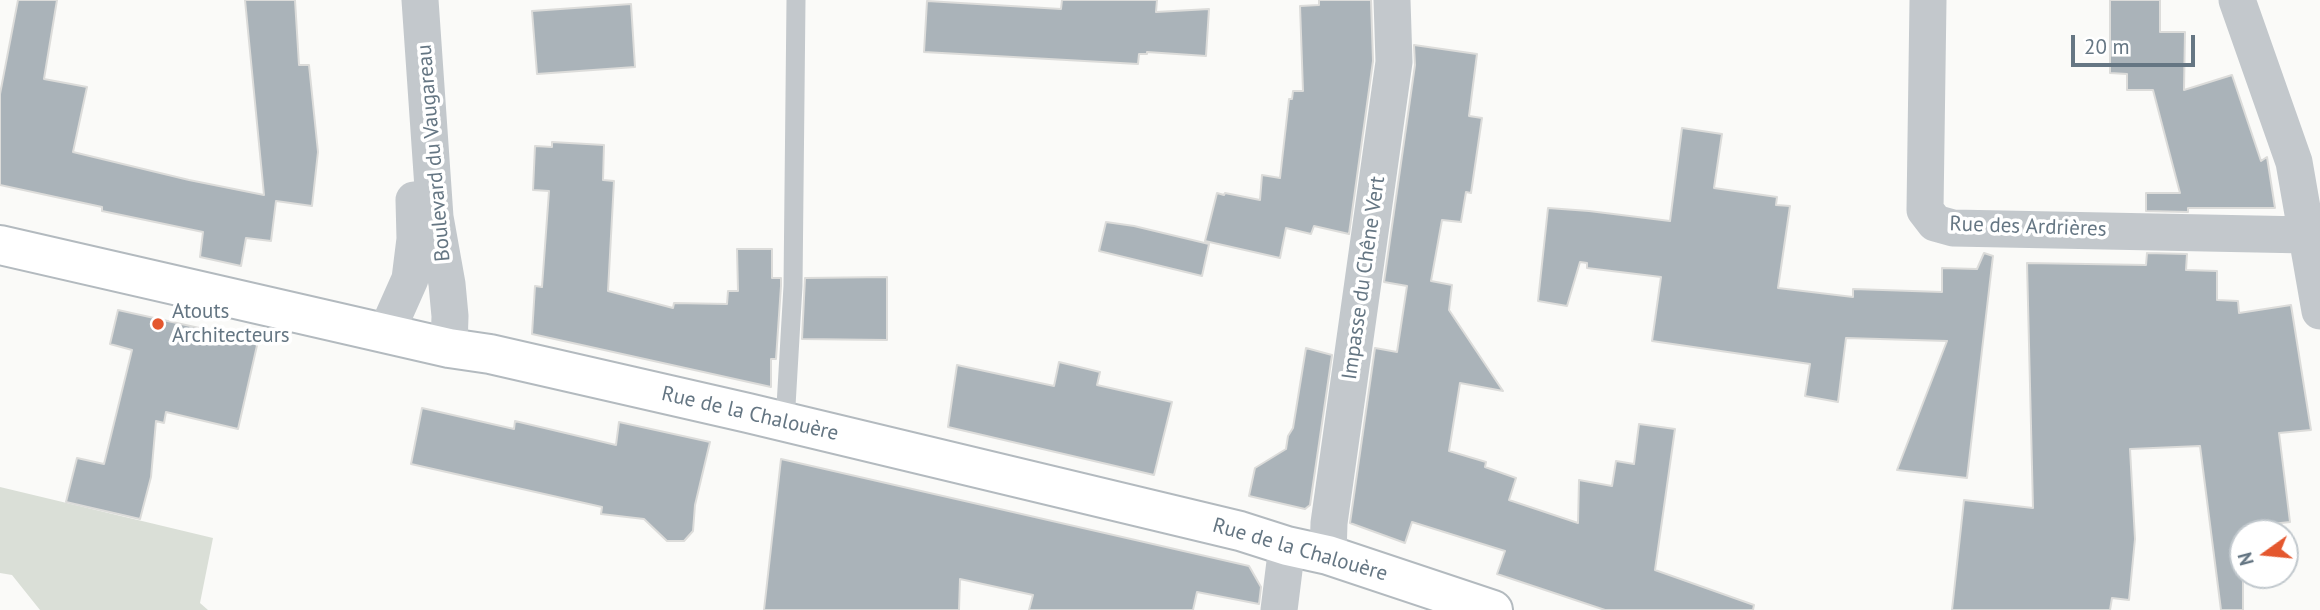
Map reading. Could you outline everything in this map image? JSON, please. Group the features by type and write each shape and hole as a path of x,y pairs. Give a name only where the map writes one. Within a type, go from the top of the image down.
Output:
{"street":[{"name":"Boulevard du Vaugareau","path":"386,333 410,279 415,239 414,185 401,0"},
{"name":"Boulevard du Vaugareau","path":"420,0 435,217 450,316 449,348"},
{"name":"Impasse du Chêne Vert","path":"1328,555 1329,523 1394,62 1392,0"},
{"name":"Rue des Ardrières","path":"1928,0 1925,210 1935,223 1953,228 2306,234"},
{"path":"2237,0 2294,162 2320,311"},
{"name":"Rue de la Chalouère","path":"0,245 449,348 490,354 1240,531 1287,546 1328,555 1493,610"},
{"path":"1279,610 1287,546"}],"lane":[{"path":"785,423 793,286 796,0"}],"shaded area":[{"path":"0,487 213,538 200,603 208,610 40,610 12,575 0,573"}],"building":[{"path":"18,0 57,0 44,79 87,87 73,152 264,195 245,0 295,0 299,65 309,65 318,152 312,206 276,201 271,241 246,238 241,266 200,257 203,232 102,211 102,207 0,185 0,94"},
{"path":"1062,0 1157,0 1156,12 1209,9 1206,56 1147,52 1139,54 1138,64 924,52 927,1 1061,9"},
{"path":"1319,0 1371,0 1373,61 1349,234 1314,226 1311,234 1286,228 1280,258 1205,241 1217,193 1260,200 1262,175 1280,178 1289,99 1292,99 1293,91 1303,91 1300,6 1319,5"},
{"path":"2110,0 2160,0 2160,32 2185,32 2184,90 2232,75 2261,161 2267,157 2275,208 2146,211 2146,193 2180,193 2153,90 2127,90 2127,74 2110,73"},
{"path":"631,4 635,67 537,74 532,11"},
{"path":"1414,45 1477,54 1469,116 1482,118 1471,193 1466,192 1461,222 1442,220 1431,281 1452,285 1449,310 1503,391 1460,383 1449,451 1486,462 1485,467 1516,478 1509,500 1578,523 1579,480 1612,486 1616,461 1634,464 1639,424 1675,429 1655,570 1754,605 1753,610 1605,610 1497,574 1505,551 1412,522 1405,543 1350,523 1375,348 1397,352 1407,286 1384,282 1415,65"},
{"path":"1682,128 1722,134 1714,188 1777,197 1776,205 1790,206 1778,288 1853,297 1853,289 1942,292 1942,268 1977,269 1984,253 1993,256 1967,478 1897,470 1947,341 1846,338 1838,402 1805,396 1810,364 1652,341 1661,277 1587,268 1587,263 1580,262 1567,306 1538,301 1548,208 1670,221"},
{"path":"552,142 604,145 603,180 614,181 608,291 673,308 674,303 727,304 728,291 738,291 737,249 772,249 772,278 781,278 781,286 776,359 771,359 771,387 532,334 535,286 542,287 549,191 533,190 535,146 552,147"},
{"path":"1106,222 1209,244 1202,276 1099,251"},
{"path":"2147,253 2187,254 2186,270 2217,271 2217,300 2238,301 2239,313 2291,305 2311,430 2279,433 2290,519 2229,519 2229,589 2243,589 2243,610 2221,610 2200,446 2130,449 2135,539 2129,600 2112,598 2110,610 1952,610 1964,500 2033,508 2027,263 2146,265"},
{"path":"887,277 887,340 802,339 805,278"},
{"path":"118,310 258,341 238,429 166,412 164,423 156,421 151,477 140,519 66,502 77,458 104,464 132,350 110,344"},
{"path":"1306,348 1332,355 1310,505 1305,509 1249,496 1255,468 1286,449 1288,436 1293,428"},
{"path":"1059,362 1100,372 1097,385 1172,402 1154,475 948,427 957,365 1054,386"},
{"path":"422,408 514,429 515,421 616,445 619,422 710,442 695,505 693,531 684,541 667,541 644,519 601,514 602,507 411,464"},
{"path":"781,459 1249,566 1261,587 1259,604 1197,592 1193,610 1029,610 1033,595 960,579 959,610 764,610"}],"place":[{"name":"Atouts Architecteurs","path":"158,324"}]}
